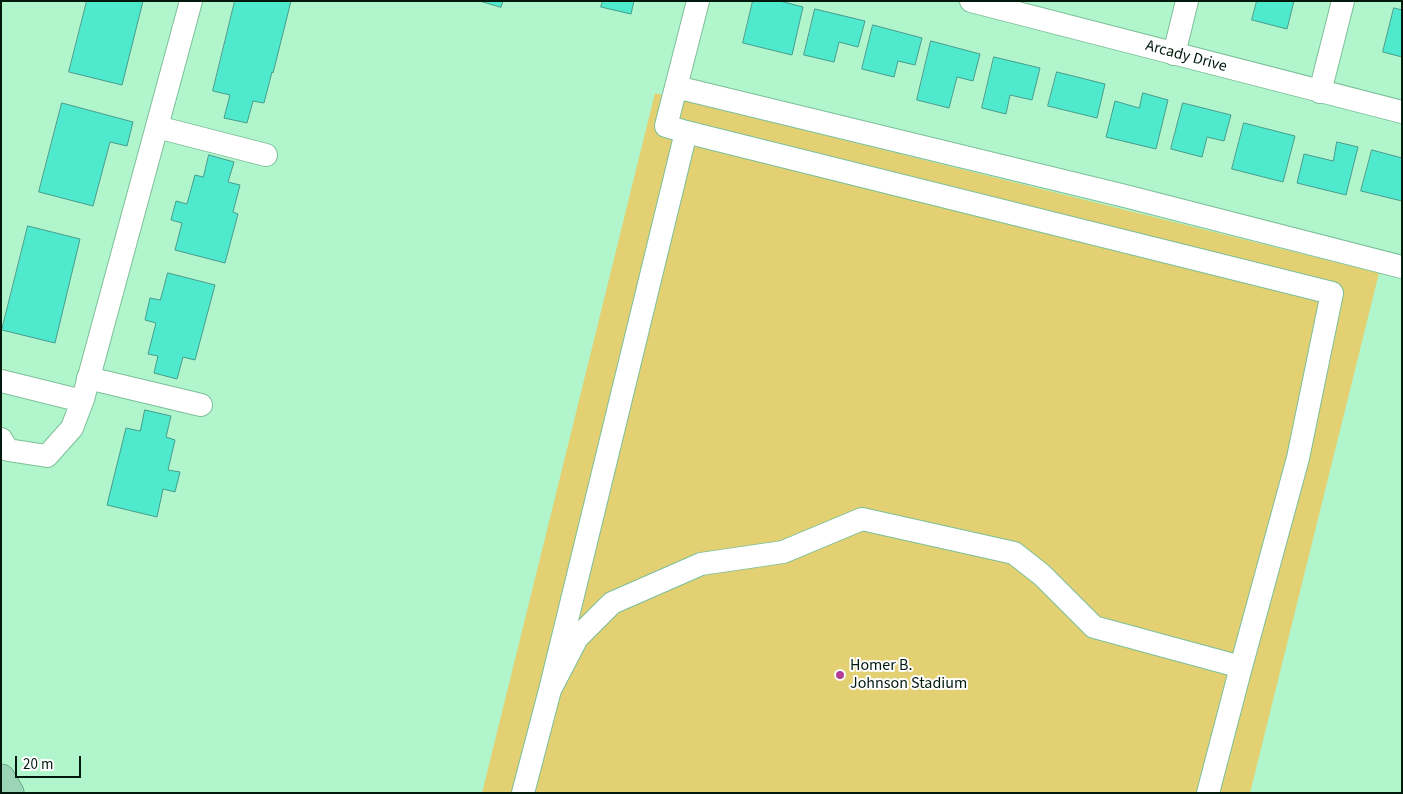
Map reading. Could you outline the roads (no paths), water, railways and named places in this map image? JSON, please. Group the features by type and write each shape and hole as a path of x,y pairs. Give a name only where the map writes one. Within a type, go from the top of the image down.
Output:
{"main road":[{"path":"1,778 10,793"}],"street":[{"path":"1,439 8,450 47,456 72,428 82,401 191,1"},
{"path":"698,1 666,126 1332,293 1298,458 1208,793"},
{"name":"Arcady Drive","path":"971,1 1022,7 1174,54 1402,112"},
{"path":"1174,54 1187,1"},
{"path":"1320,92 1343,1"},
{"path":"675,93 1086,186 1402,267"},
{"path":"157,127 266,154"},
{"path":"524,793 686,132"},
{"path":"88,378 201,405"},
{"path":"1,381 82,401"},
{"path":"550,690 577,638 612,603 701,564 783,552 862,519 1014,553 1042,575 1094,627 1241,667"}],"place":[{"name":"Homer B. Johnson Stadium","path":"840,675"}]}
